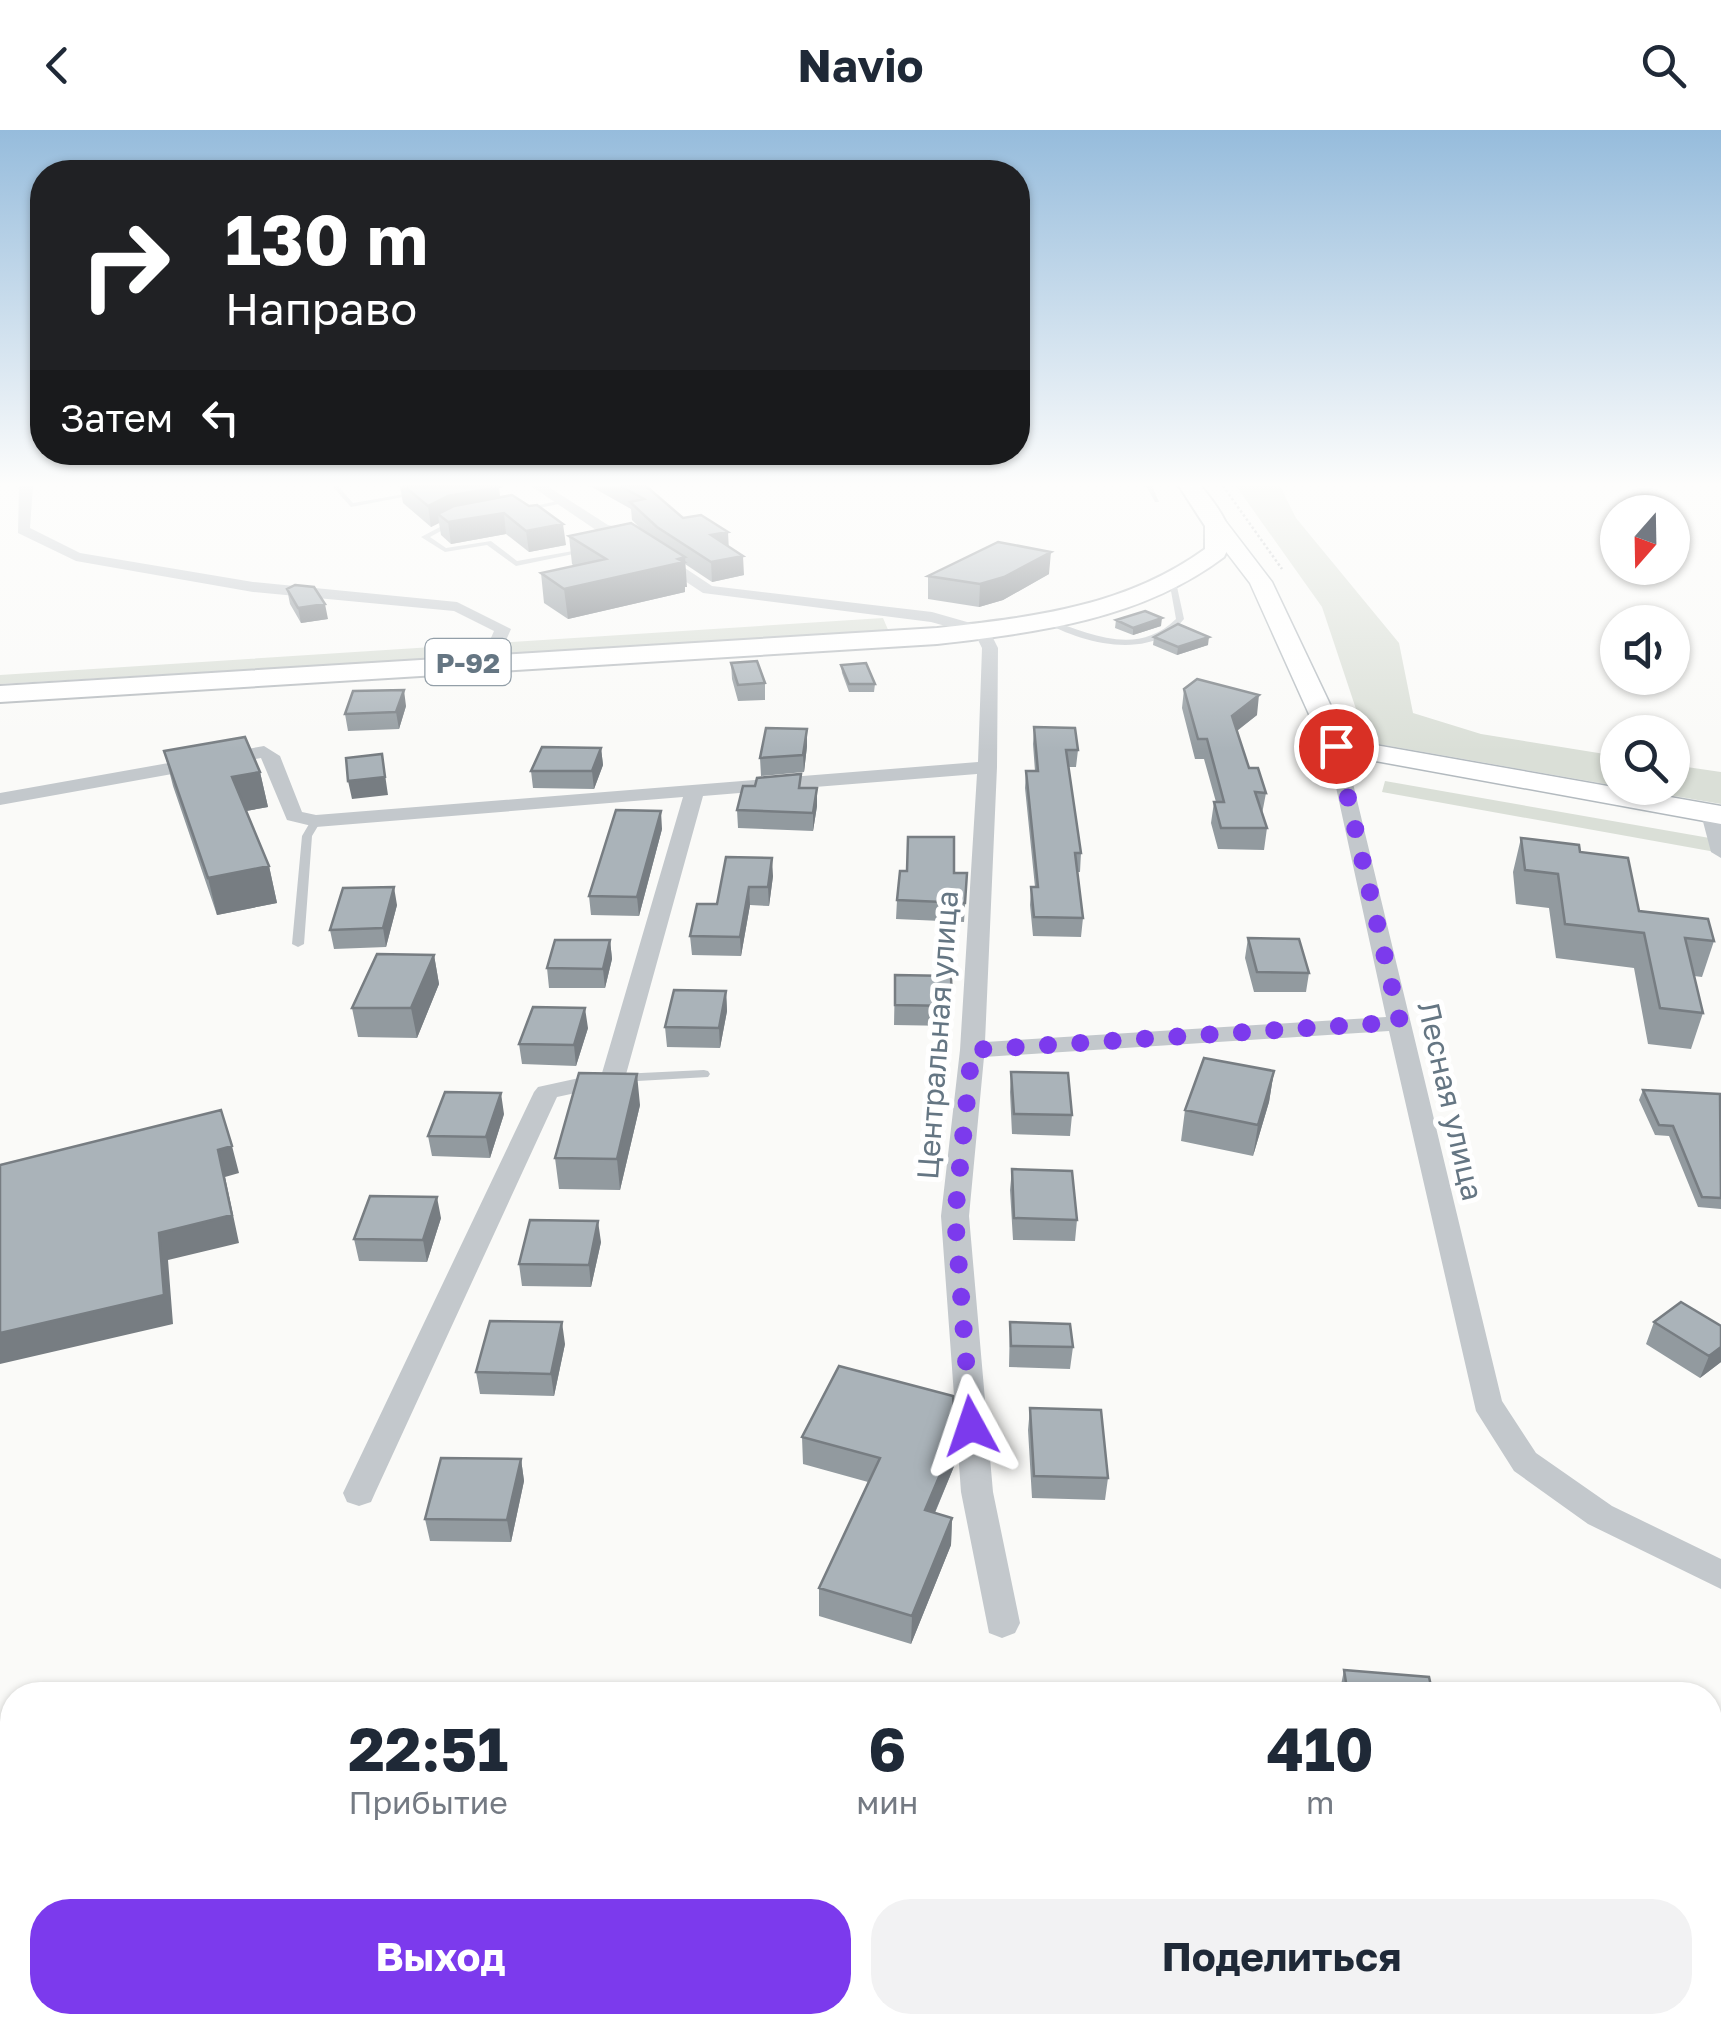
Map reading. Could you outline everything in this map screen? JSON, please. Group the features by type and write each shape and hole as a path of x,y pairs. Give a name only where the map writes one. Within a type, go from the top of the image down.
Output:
{"main road":[{"name":"Р-92","path":"0,694 982,630 1046,622 1133,598 1183,575"}],"street":[{"path":"181,575 253,587 456,606 503,630 489,661"},
{"path":"682,575 708,590 932,617 982,630"},
{"path":"1256,575 1336,746 1716,814 1721,852"},
{"name":"Центральная улица","path":"982,630 990,648 988,766 972,1050 955,1216 977,1492 1002,1623"},
{"name":"Лесная улица","path":"1336,746 1487,1403 1525,1462 1600,1515 1721,1575"},
{"path":"0,799 264,752 271,756 294,816 316,820 694,793 988,766"},
{"path":"359,1493 547,1092 613,1078 694,793"},
{"path":"972,1050 1400,1022"}],"lane":[{"path":"1046,622 1080,636 1138,642 1172,630 1180,618 1172,582"},
{"path":"298,944 307,836 316,820"},
{"path":"613,1078 704,1074"}],"shaded area":[{"path":"1299,575 1343,575 1399,643 1413,713 1481,734 1600,753 1600,783 1367,742 1322,607"},
{"path":"883,618 889,632 0,684 0,675"},
{"path":"1690,767 1721,772 1721,804 1690,799"},
{"path":"1385,781 1721,840 1721,853 1382,792"}],"building":[{"path":"544,575 627,575 564,589"},
{"path":"930,575 1008,575 980,584"},
{"path":"295,585 314,587 325,604 298,608 287,589"},
{"path":"1145,611 1162,618 1133,628 1116,620"},
{"path":"1178,624 1209,637 1178,647 1154,637"},
{"path":"757,661 765,683 738,685 731,663"},
{"path":"866,663 875,684 849,684 841,665"},
{"path":"1197,679 1259,695 1232,716 1249,768 1258,768 1266,793 1255,792 1267,828 1221,828 1214,802 1224,802 1207,739 1198,739 1184,689"},
{"path":"404,690 396,712 345,714 353,691"},
{"path":"1034,727 1075,728 1078,750 1066,750 1081,853 1075,853 1083,918 1034,917 1031,887 1038,887 1026,771 1038,771"},
{"path":"766,728 807,729 803,755 760,758"},
{"path":"245,737 260,772 232,777 269,866 208,878 164,751"},
{"path":"542,747 601,748 592,771 531,771"},
{"path":"382,754 385,777 348,781 346,758"},
{"path":"801,774 799,788 817,788 813,813 737,810 743,786 755,786 757,778"},
{"path":"616,810 661,811 637,897 589,896"},
{"path":"908,837 954,837 954,873 967,873 965,903 897,900 900,871 907,871"},
{"path":"1521,838 1579,845 1580,852 1628,858 1639,911 1708,919 1714,941 1685,938 1703,1013 1660,1008 1644,933 1565,924 1558,874 1525,870"},
{"path":"726,857 772,858 768,887 749,887 740,937 690,936 697,904 717,904"},
{"path":"394,887 383,928 330,930 343,888"},
{"path":"1248,938 1299,939 1309,973 1257,972"},
{"path":"555,940 610,940 603,969 547,968"},
{"path":"377,954 434,955 411,1008 352,1008"},
{"path":"895,975 951,976 952,1006 895,1005"},
{"path":"674,990 726,991 719,1028 665,1027"},
{"path":"533,1007 585,1008 574,1045 519,1044"},
{"path":"1204,1058 1274,1071 1258,1125 1185,1110"},
{"path":"1011,1072 1068,1073 1072,1115 1014,1114"},
{"path":"579,1073 637,1074 617,1159 555,1158"},
{"path":"1643,1090 1720,1094 1721,1198 1702,1197 1673,1126 1659,1125"},
{"path":"445,1092 501,1093 486,1137 428,1136"},
{"path":"221,1110 232,1146 218,1150 232,1215 159,1233 164,1295 0,1333 0,1165"},
{"path":"1012,1169 1072,1171 1077,1220 1014,1218"},
{"path":"370,1196 437,1197 423,1240 354,1239"},
{"path":"530,1220 598,1221 589,1265 519,1264"},
{"path":"1681,1302 1721,1326 1721,1347 1709,1356 1654,1322"},
{"path":"490,1321 562,1322 551,1374 476,1372"},
{"path":"1010,1322 1070,1324 1073,1347 1011,1346"},
{"path":"839,1366 953,1396 956,1437 925,1510 952,1518 912,1616 819,1588 880,1458 802,1437"},
{"path":"1030,1408 1101,1410 1108,1478 1034,1476"},
{"path":"441,1458 521,1459 507,1520 425,1519"},
{"path":"1344,1670 1429,1677 1430,1682 1346,1682"}],"route":[{"path":"971,1426 955,1216 972,1050 1400,1022 1336,746"}]}
